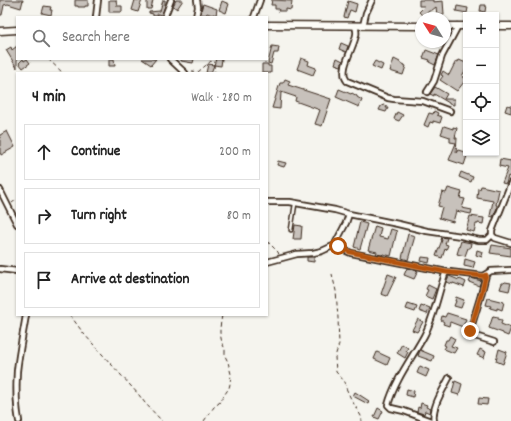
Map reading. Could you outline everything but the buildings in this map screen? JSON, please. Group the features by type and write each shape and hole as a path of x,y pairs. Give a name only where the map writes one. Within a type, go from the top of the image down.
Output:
{"street":[{"path":"96,16 98,0"},
{"path":"165,16 171,0"},
{"path":"196,16 198,7 197,0"},
{"path":"254,16 260,0"},
{"path":"363,26 366,13 372,0"},
{"path":"268,26 415,26"},
{"path":"355,26 356,35 344,71 344,77 347,81 388,98 423,101 450,111"},
{"path":"451,26 463,26"},
{"path":"427,92 434,81 442,56 458,26"},
{"path":"499,26 511,26"},
{"path":"0,31 16,30"},
{"path":"171,60 184,72"},
{"path":"268,202 295,203 336,210 427,231 487,240 492,235 492,231 511,183"},
{"path":"0,190 16,222"},
{"path":"349,214 337,239 337,244 340,248 350,252 446,272 483,276 486,275"},
{"path":"492,235 495,238 511,243"},
{"path":"268,262 297,254 322,251 337,244"},
{"path":"0,269 16,270"},
{"path":"494,342 472,335 470,331 486,275 490,271 511,270"},
{"path":"446,272 424,334 397,382 388,406 432,421 436,405 449,378"},
{"path":"19,421 17,378 26,316"}],"lane":[{"path":"291,230 295,203"}],"path":[{"path":"49,60 62,72"},
{"path":"198,72 211,61 214,65 215,72"},
{"path":"268,242 278,252 280,259"},
{"path":"332,274 336,291 338,318 338,346 335,357 336,372 345,382 346,388 361,416 362,421"},
{"path":"71,316 84,334 162,421"},
{"path":"204,421 214,407 220,403 230,384 228,362 224,356 225,349 220,333 222,316"}],"route":[{"path":"338,246 350,252 446,272 483,276 486,275 470,331"}]}
